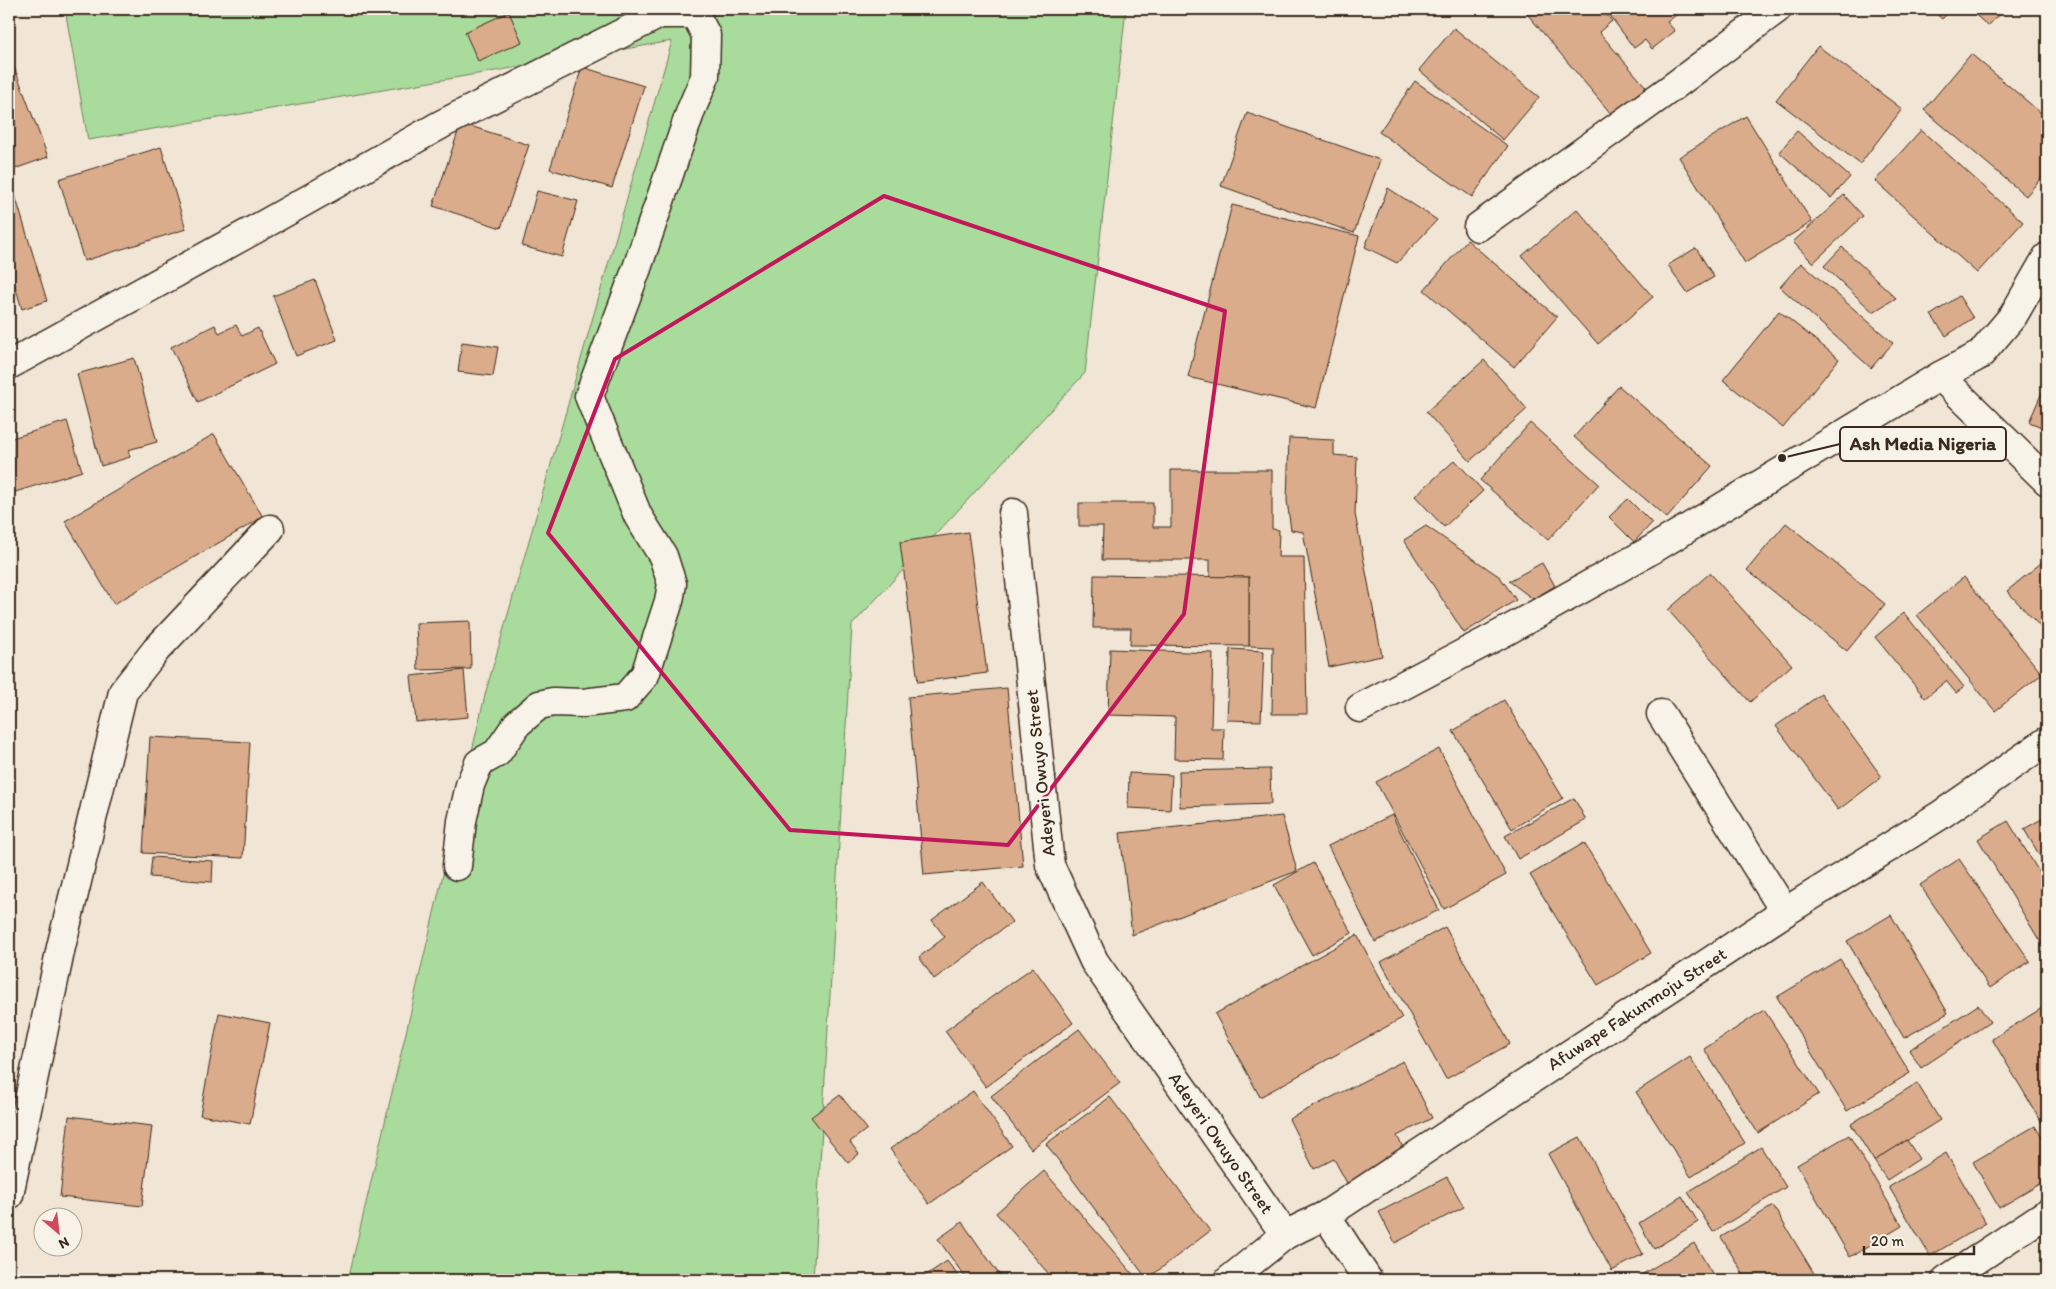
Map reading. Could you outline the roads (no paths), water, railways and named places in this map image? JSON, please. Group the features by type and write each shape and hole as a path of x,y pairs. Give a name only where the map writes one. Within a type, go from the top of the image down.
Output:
{"street":[{"path":"1478,227 1674,86 1777,9"},
{"path":"9,365 270,222 451,119 660,14 695,14 706,34 705,77 691,110 637,268 589,396 638,516 663,556 672,584 669,601 645,675 625,698 583,703 553,702 539,705 517,724 497,753 479,763 470,785 464,812 457,866"},
{"path":"1360,708 1508,630 1653,549 1940,376 1980,355 2013,316 2047,257"},
{"path":"1940,376 2047,481"},
{"name":"Adeyeri Owuyo Street","path":"1013,513 1050,864 1094,961 1286,1235"},
{"path":"9,1195 61,947 123,692 156,650 270,530"},
{"path":"1661,714 1784,912"},
{"name":"Afuwape Fakunmoju Street","path":"1229,1280 1286,1235 1326,1215 1784,912 1939,816 2047,741"},
{"path":"1946,1280 2047,1213"},
{"path":"1326,1215 1368,1280"}],"place":[{"name":"Ash Media Nigeria","path":"1782,458"}]}
